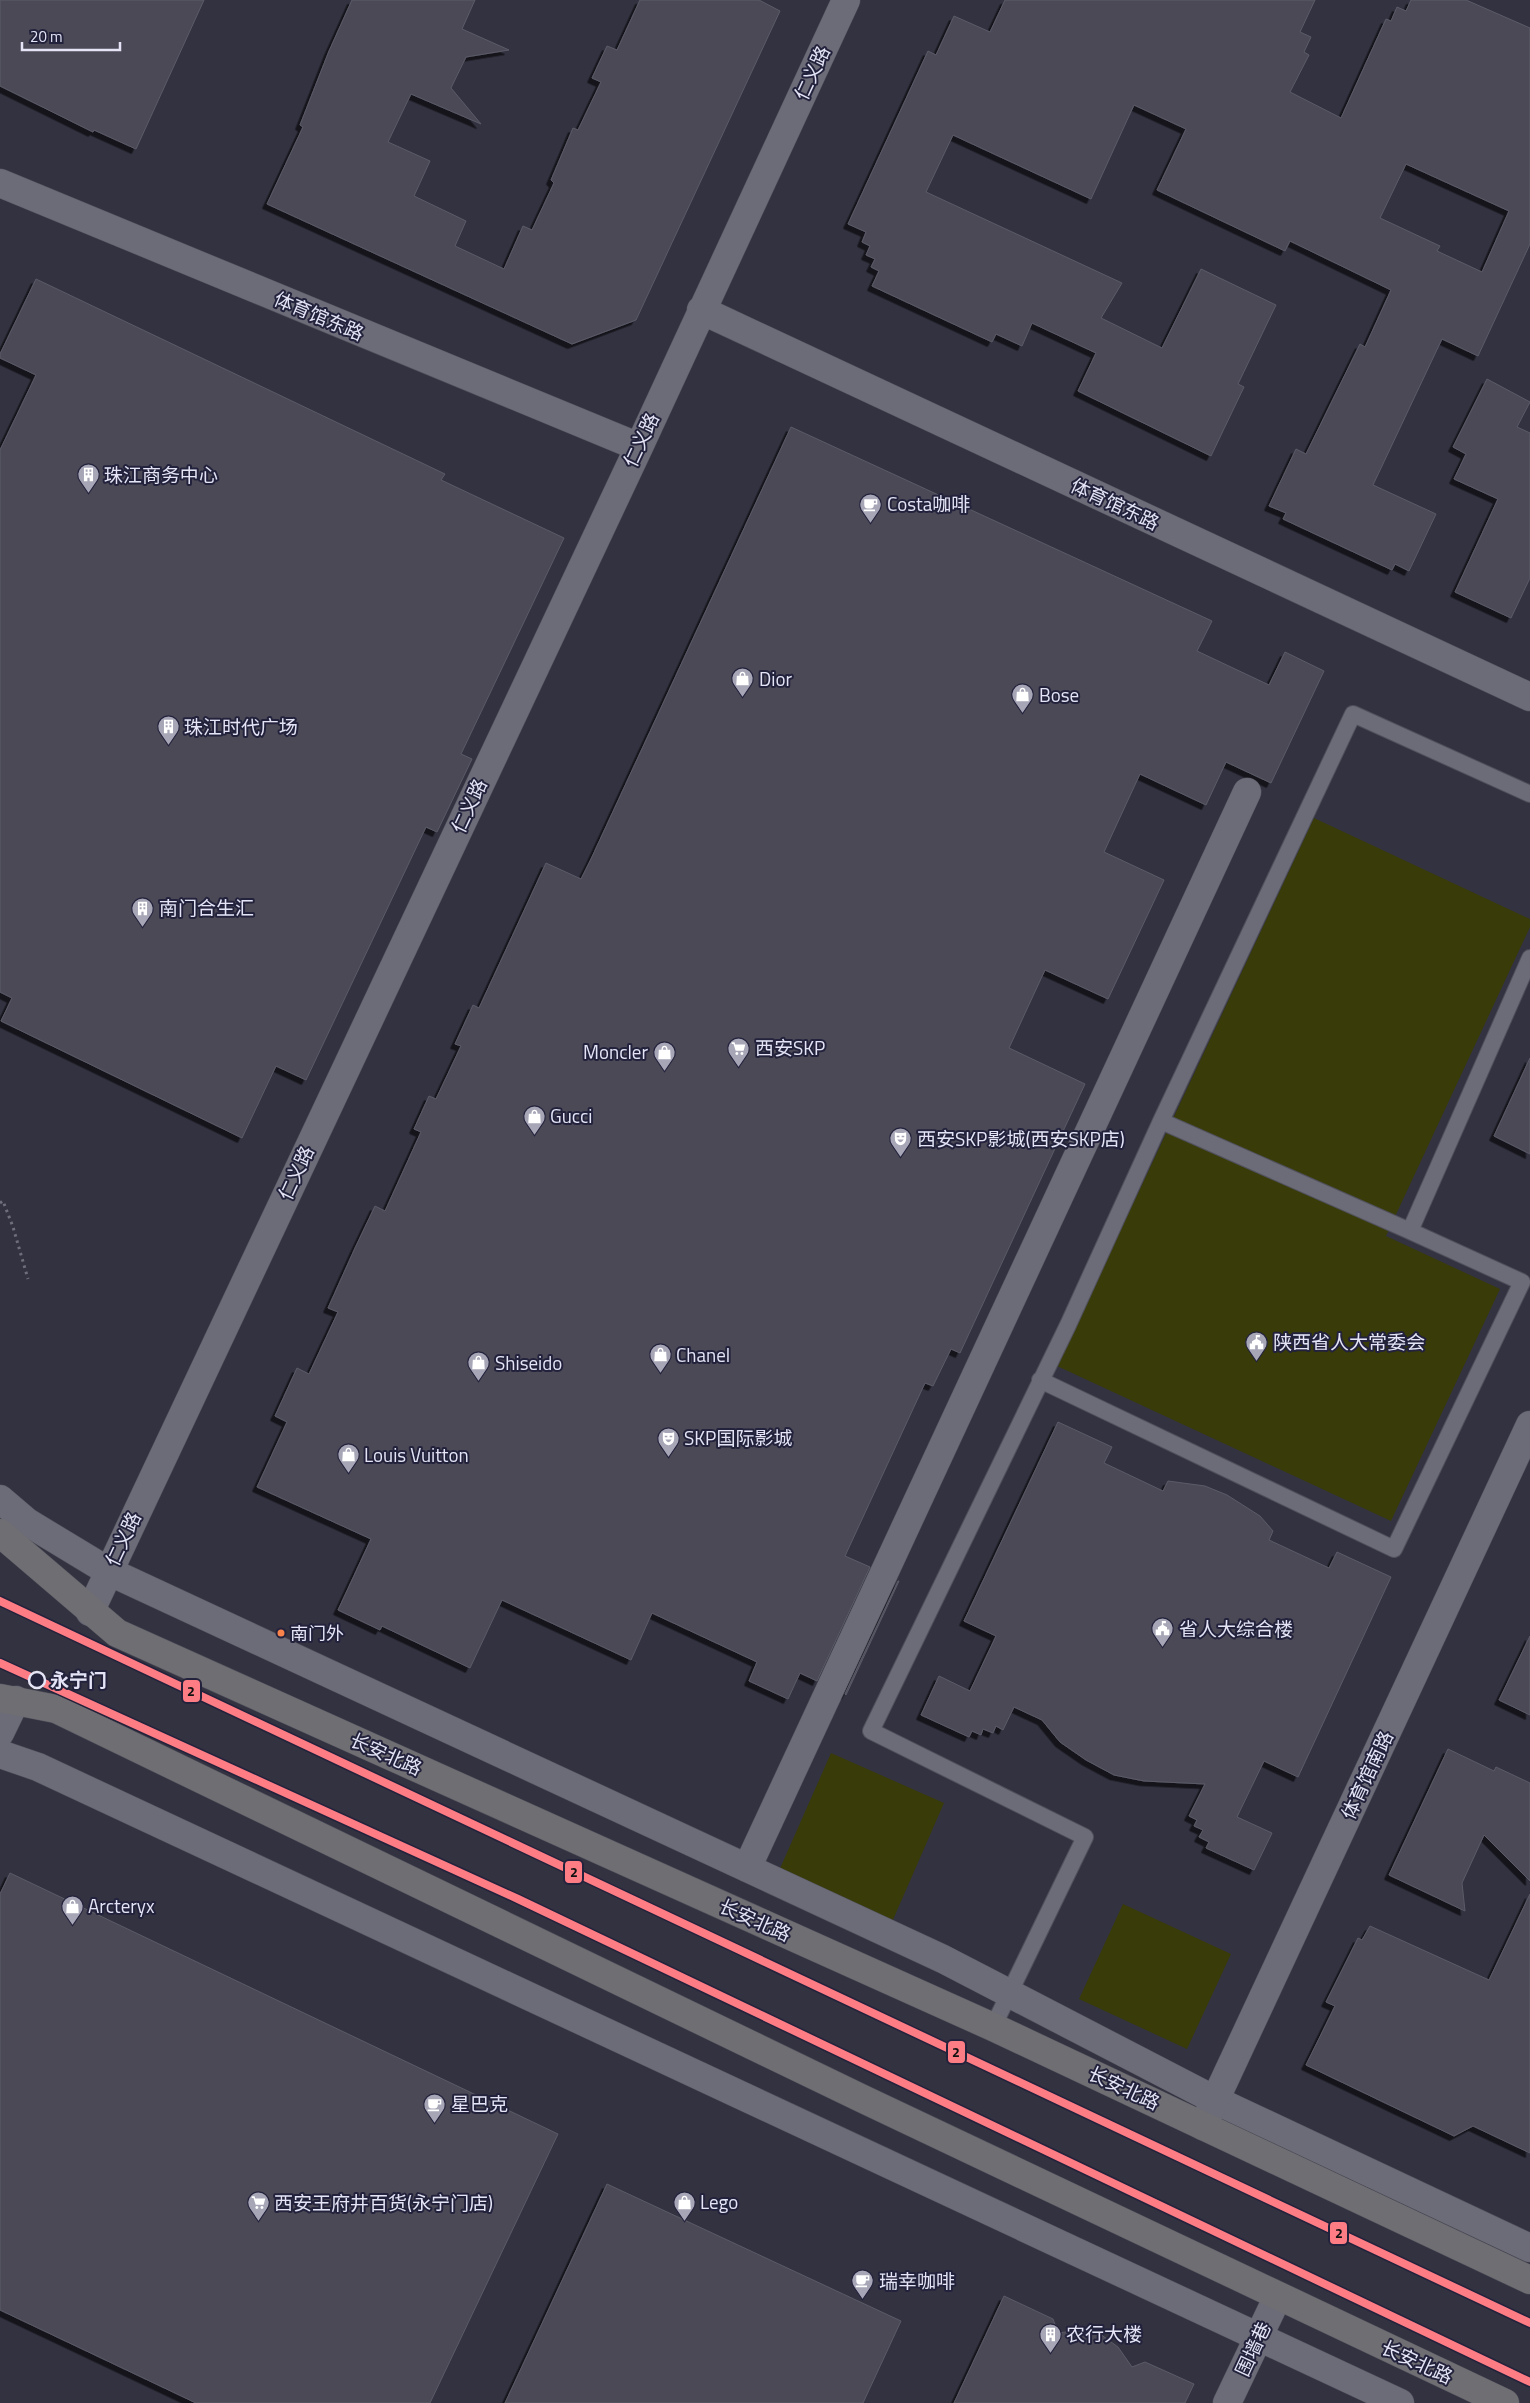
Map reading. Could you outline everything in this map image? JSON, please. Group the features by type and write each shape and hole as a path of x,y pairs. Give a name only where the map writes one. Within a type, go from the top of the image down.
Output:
{"main road":[{"name":"长安北路","path":"0,1533 90,1612 117,1633 993,2027 1530,2280"},
{"name":"长安北路","path":"8,1699 56,1708 872,2103 1505,2403"}],"street":[{"name":"仁义路","path":"90,1612 639,447 700,310 846,0"},
{"name":"体育馆东路","path":"0,183 639,447"},
{"name":"体育馆东路","path":"700,310 1530,697"},
{"path":"747,1868 1248,792"},
{"name":"体育馆南路","path":"1203,2126 1530,1425"},
{"path":"0,1499 27,1522 108,1571 943,1958 1215,2100 1530,2248"},
{"path":"0,1733 8,1699"},
{"path":"0,1754 38,1767 1400,2403"},
{"name":"围墙巷","path":"1227,2403 1278,2296"}],"lane":[{"path":"993,2027 1085,1837 871,1731 1068,1325 1161,1121 1353,714 1530,794"},
{"path":"1410,1231 1530,958"},
{"path":"1040,1380 1394,1550 1522,1282 1161,1121"}],"path":[{"path":"0,1203 3,1201 14,1227 28,1278"}],"shaded area":[{"path":"1314,818 1530,919 1530,927 1386,1236 1500,1289 1391,1521 1057,1366"},
{"path":"831,1753 944,1803 892,1922 778,1873"},
{"path":"1123,1904 1231,1954 1187,2049 1079,1999"}],"building":[{"path":"0,0 204,0 136,149 94,130 93,132 0,86"},
{"path":"352,0 475,0 462,29 509,50 466,57 451,88 481,124 411,94 388,142 430,161 414,196 466,221 455,246 504,269 523,226 532,230 554,183 551,180 573,128 578,130 601,82 592,78 607,46 617,50 640,0 759,0 780,11 636,320 572,344 267,204 303,127 300,125 329,51"},
{"path":"1005,0 1315,0 1300,32 1311,37 1304,52 1309,55 1290,92 1341,118 1386,19 1391,21 1397,7 1406,11 1411,0 1466,0 1530,28 1530,244 1478,356 1442,339 1373,485 1436,514 1409,571 1395,564 1392,570 1283,519 1286,513 1269,506 1296,449 1306,454 1360,344 1365,347 1391,290 1290,241 1285,251 1157,190 1186,129 1134,105 1091,199 953,135 926,192 1122,283 1101,318 1162,348 1201,269 1276,305 1238,384 1244,387 1211,456 1078,391 1096,353 1032,323 1022,346 996,334 992,342 872,286 879,271 871,267 875,259 866,255 870,246 862,242 866,232 848,224 928,51 936,55 954,16 990,32","holes":["1406,164 1509,211 1482,272 1437,251 1440,246 1380,218"]},
{"path":"36,279 445,474 441,480 564,538 461,754 472,759 437,832 426,827 306,1080 276,1066 242,1138 1,1021 12,998 0,992 0,450 36,375 0,358 0,354"},
{"path":"1487,379 1530,402 1517,427 1530,433 1530,578 1511,618 1455,592 1498,499 1454,479 1466,454 1453,447"},
{"name":"西安SKP","path":"791,427 1212,621 1197,651 1269,685 1285,652 1324,671 1271,783 1226,762 1206,805 1140,774 1104,852 1164,880 1108,999 1045,970 1009,1048 1085,1084 960,1353 951,1349 933,1386 925,1383 845,1556 870,1567 817,1681 800,1673 788,1699 749,1681 757,1662 652,1613 631,1660 502,1600 470,1668 382,1626 380,1630 338,1610 371,1539 257,1487 287,1422 275,1416 297,1368 309,1374 338,1312 328,1308 355,1248 375,1206 385,1211 421,1132 414,1129 429,1096 436,1099 461,1046 455,1044 473,1005 479,1008 546,863 581,879"},
{"path":"1530,1058 1530,1154 1494,1136"},
{"name":"省人大综合楼","path":"1058,1422 1112,1447 1104,1463 1163,1491 1168,1481 1205,1486 1227,1495 1260,1516 1273,1531 1269,1540 1329,1568 1337,1552 1391,1577 1298,1777 1264,1761 1237,1817 1272,1833 1254,1870 1206,1848 1209,1842 1199,1837 1203,1830 1194,1826 1197,1820 1189,1816 1205,1784 1144,1781 1114,1775 1086,1760 1060,1742 1042,1720 1014,1707 1003,1730 996,1726 993,1733 983,1729 981,1735 972,1731 969,1737 921,1715 939,1676 970,1691 996,1636 964,1621"},
{"path":"899,1581 846,1695 845,1694"},
{"path":"1530,1636 1530,1715 1499,1700"},
{"path":"1448,1749 1494,1771 1496,1767 1530,1783 1530,1881 1484,1835 1462,1883 1465,1911 1389,1875"},
{"name":"西安王府井百货(永宁门店)","path":"10,1873 558,2134 430,2403 196,2403 0,2310 0,1894"},
{"path":"1530,1894 1530,2153 1473,2126 1454,2136 1306,2065 1335,2006 1326,2002 1358,1938 1362,1940 1370,1926 1489,1980"},
{"path":"607,2184 901,2321 863,2403 505,2403"},
{"name":"农行大楼","path":"1004,2296 1053,2319 1058,2333 1080,2330 1100,2334 1118,2347 1132,2367 1145,2362 1194,2384 1185,2403 954,2403"}],"transit line":[{"name":"2","path":"0,1601 1530,2323"},
{"name":"2","path":"0,1663 518,1899 1530,2382"}],"place":[{"name":"珠江商务中心","path":"88,494"},
{"name":"Costa咖啡","path":"871,523"},
{"name":"Dior","path":"743,698"},
{"name":"Bose","path":"1023,714"},
{"name":"珠江时代广场","path":"168,746"},
{"name":"南门合生汇","path":"143,927"},
{"name":"西安SKP","path":"739,1067"},
{"name":"Moncler","path":"664,1071"},
{"name":"Gucci","path":"534,1135"},
{"name":"西安SKP影城(西安SKP店)","path":"901,1158"},
{"name":"陕西省人大常委会","path":"1257,1361"},
{"name":"Chanel","path":"660,1374"},
{"name":"Shiseido","path":"479,1382"},
{"name":"SKP国际影城","path":"668,1457"},
{"name":"Louis Vuitton","path":"348,1474"},
{"name":"南门外","path":"281,1633"},
{"name":"省人大综合楼","path":"1163,1648"},
{"name":"永宁门","path":"37,1680"},
{"name":"Arcteryx","path":"72,1925"},
{"name":"星巴克","path":"435,2123"},
{"name":"Lego","path":"684,2221"},
{"name":"西安王府井百货(永宁门店)","path":"258,2222"},
{"name":"瑞幸咖啡","path":"863,2300"},
{"name":"农行大楼","path":"1050,2353"}]}
